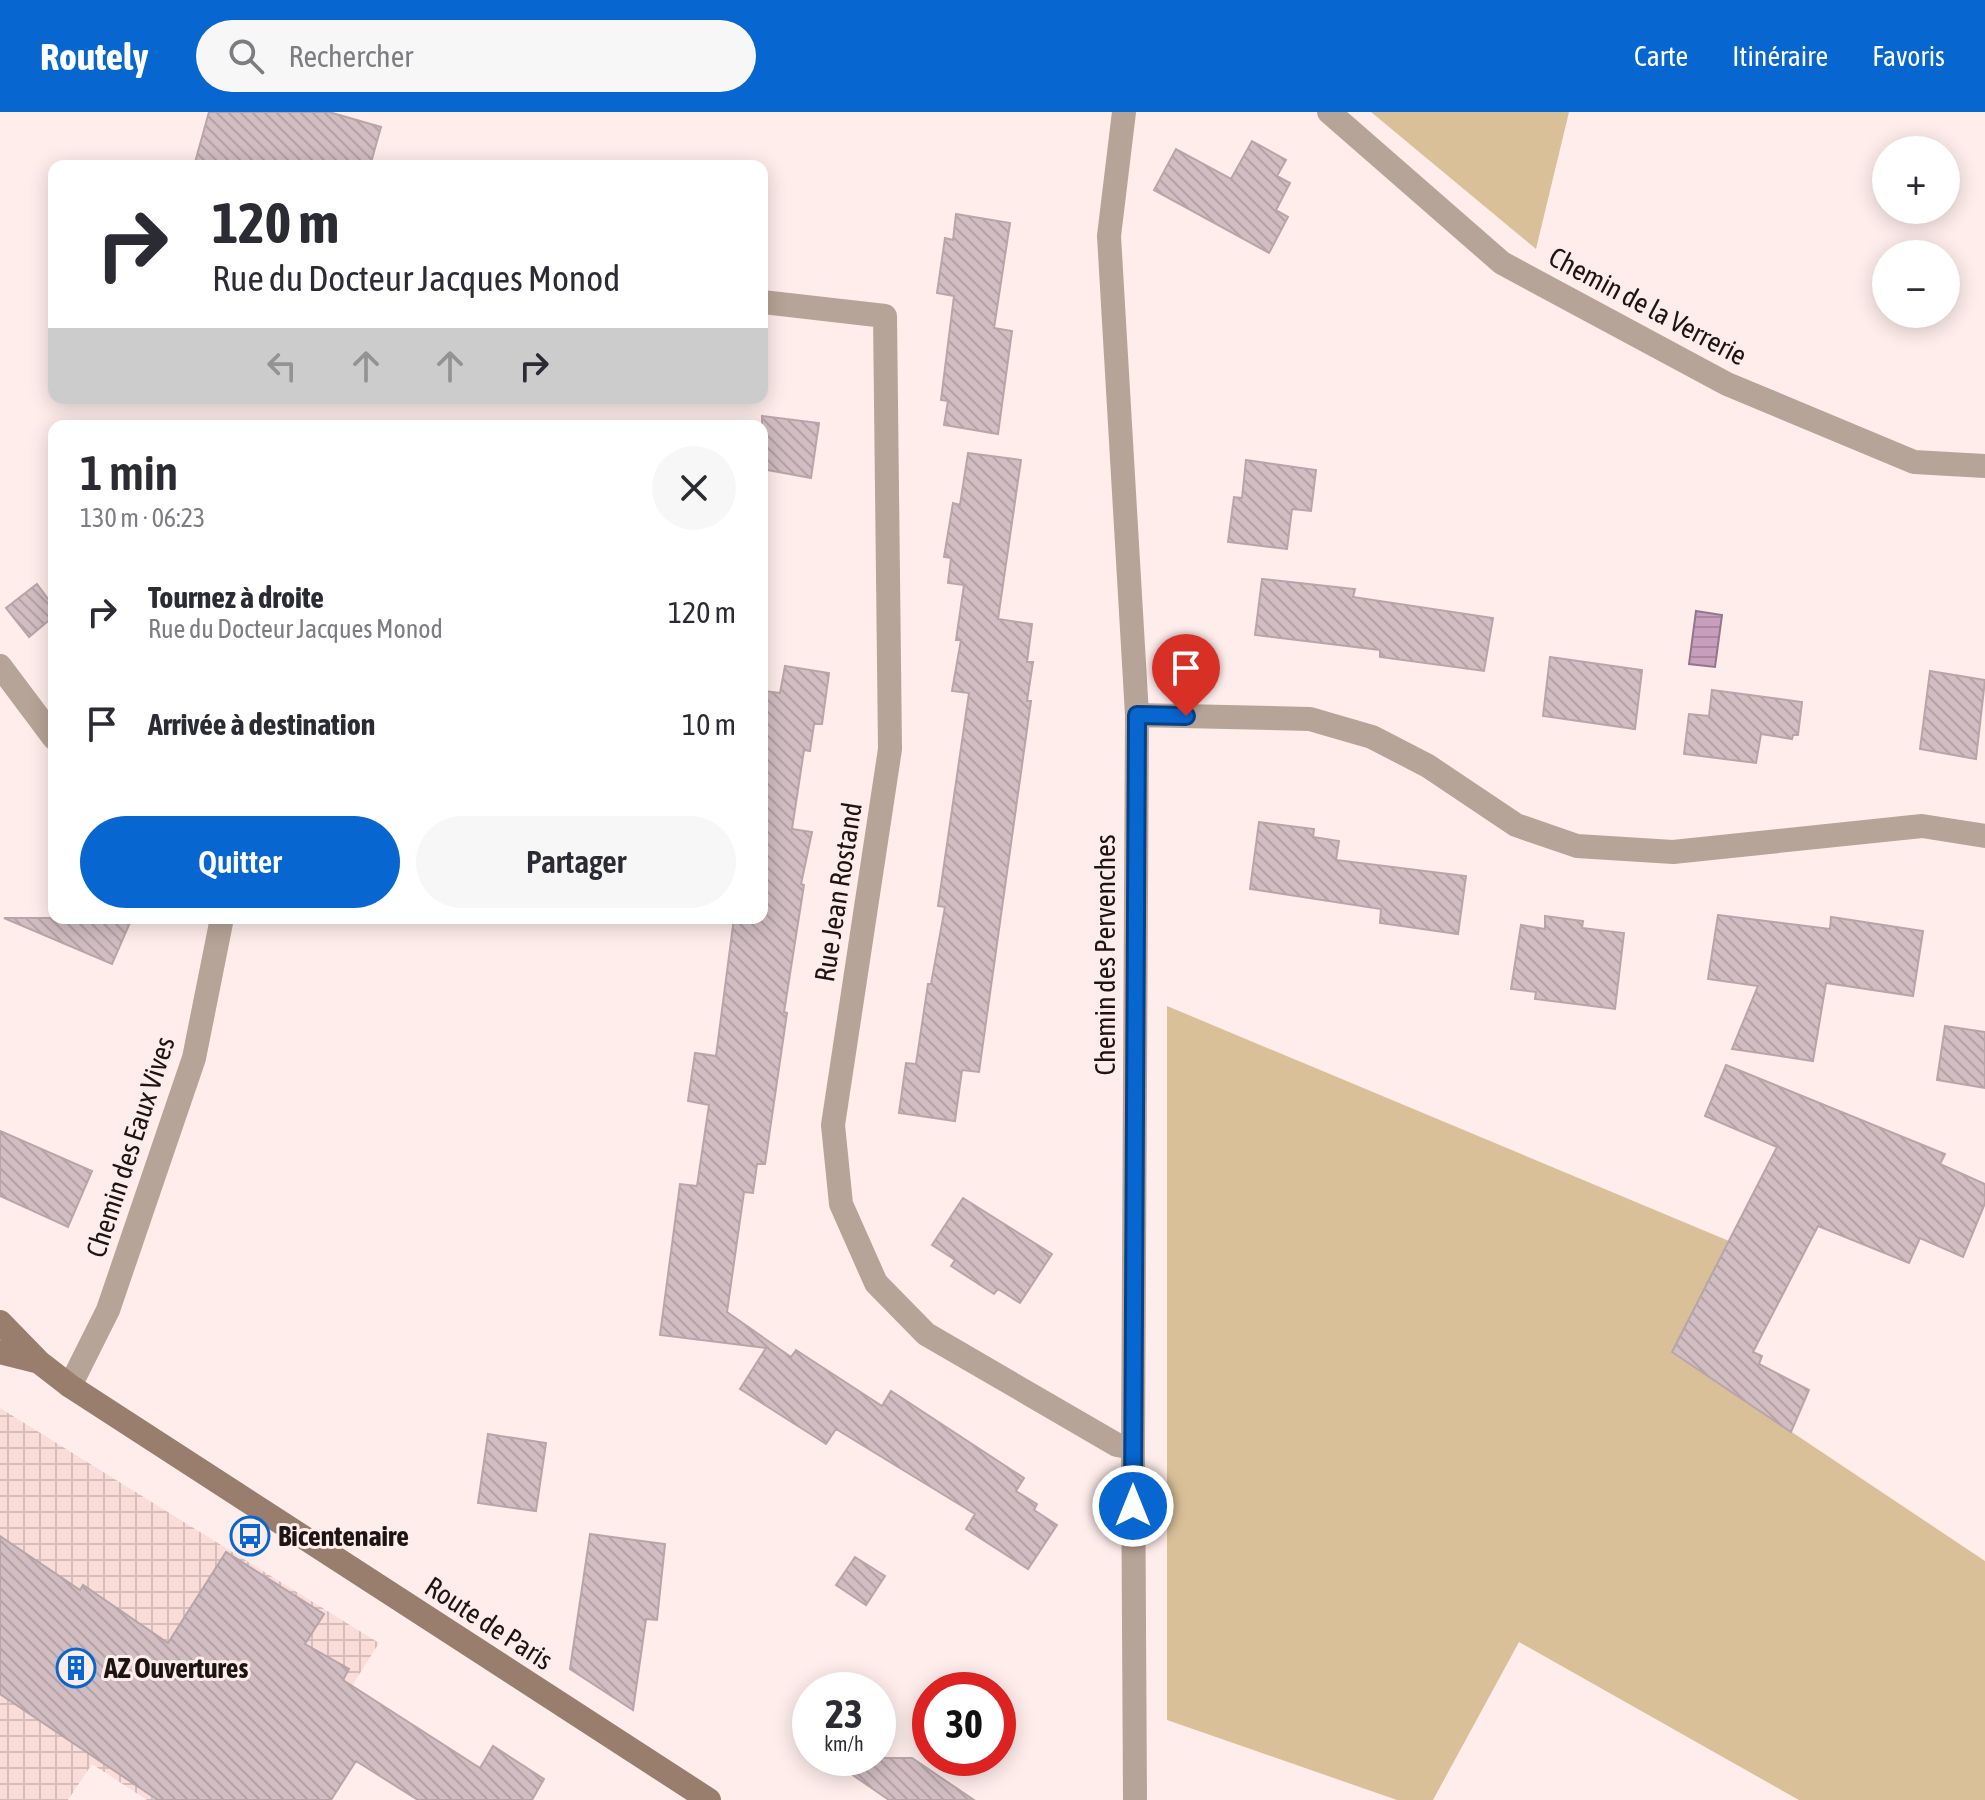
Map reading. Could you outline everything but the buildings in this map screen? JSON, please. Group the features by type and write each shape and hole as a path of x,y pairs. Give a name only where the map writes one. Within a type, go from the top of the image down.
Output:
{"main road":[{"name":"Route de Paris","path":"0,1322 39,1362 70,1386 709,1800"},
{"name":"Route de Paris","path":"0,1352 39,1362"}],"street":[{"name":"Chemin des Pervenches","path":"1124,112 1109,236 1137,715 1133,1448 1135,1800"},
{"name":"Chemin de la Verrerie","path":"1329,112 1502,263 1727,384 1914,462 1985,466"},
{"name":"Rue Jean Rostand","path":"768,303 885,316 890,749 833,1125 841,1204 876,1283 926,1334 1117,1445 1133,1448"},
{"path":"0,666 48,730"},
{"path":"1137,715 1310,719 1372,737 1428,766 1516,825 1577,846 1673,852 1922,826 1985,836"},
{"name":"Chemin des Eaux Vives","path":"70,1386 108,1310 194,1058 221,924"}],"shaded area":[{"path":"1371,112 1569,112 1536,249"},
{"path":"1696,611 1722,615 1715,667 1689,664"},
{"path":"1167,1006 1729,1241 1672,1352 1985,1561 1985,1800 1799,1800 1519,1642 1433,1800 1397,1800 1167,1720"},
{"path":"0,1408 379,1643 280,1800 147,1800 92,1764 68,1800 0,1800"}],"place":[{"name":"Bicentenaire","path":"250,1536"},
{"name":"AZ Ouvertures","path":"76,1668"}],"route":[{"path":"1133,1506 1137,715 1186,716"}]}
